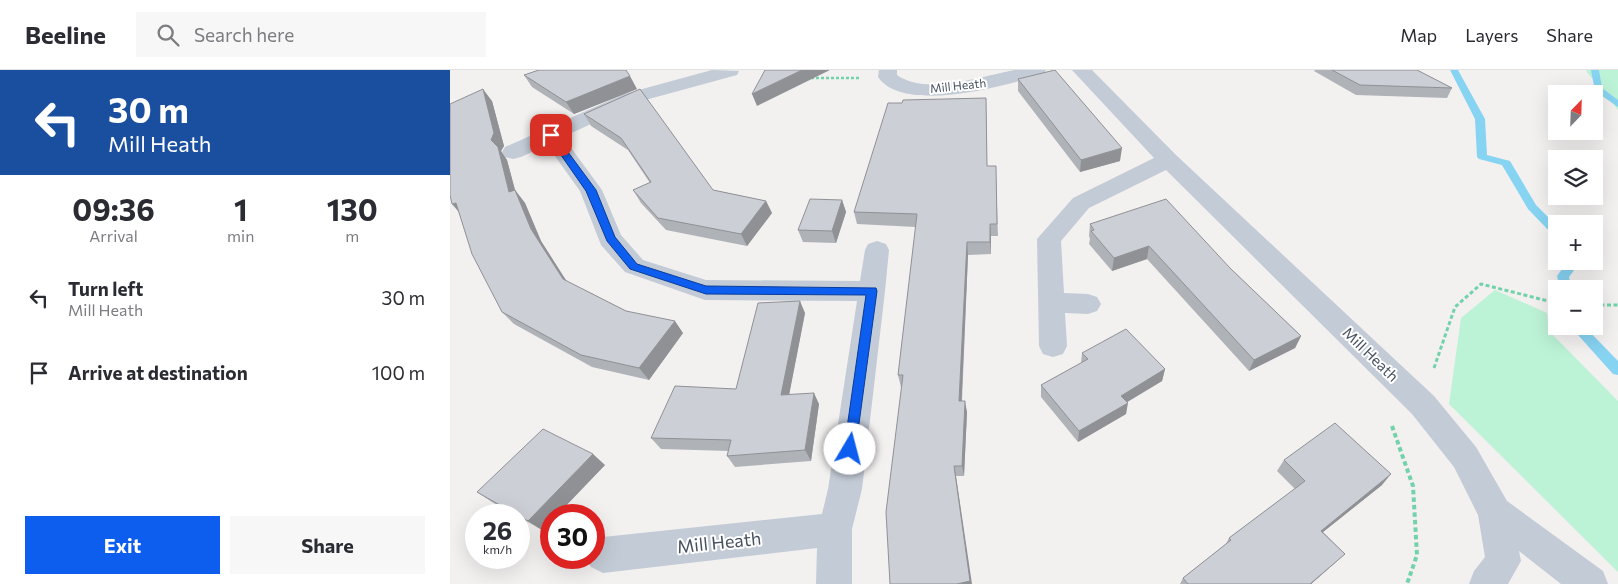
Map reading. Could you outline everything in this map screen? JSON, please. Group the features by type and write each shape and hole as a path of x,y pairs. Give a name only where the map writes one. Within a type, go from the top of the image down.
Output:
{"street":[{"name":"Mill Heath","path":"888,73 904,88 939,89 1008,79 1037,70"},
{"name":"Mill Heath","path":"1080,70 1168,160 1423,405 1465,457 1495,512 1503,561 1487,584"},
{"path":"513,152 631,98 715,72"},
{"path":"551,135 591,190 610,239 634,266 706,290 872,291"},
{"path":"1053,346 1049,239 1081,203 1168,160"},
{"path":"834,584 835,529 845,489 877,250"},
{"path":"1050,303 1088,304"},
{"path":"1495,512 1590,584"},
{"name":"Mill Heath","path":"605,555 835,529"}],"path":[{"path":"806,78 888,73"},
{"path":"1423,405 1454,307 1481,284 1548,302"},
{"path":"1603,305 1618,305"},
{"path":"1391,422 1413,486 1417,555 1407,584"}],"green space":[{"path":"1618,70 1618,110 1603,92 1603,85 1597,85 1586,71"},
{"path":"1495,290 1547,313 1548,335 1553,335 1618,401 1618,572 1449,404 1461,318"}],"building":[{"path":"539,70 626,70 630,76 566,102 524,75"},
{"path":"765,70 802,70 752,94"},
{"path":"1055,70 1122,148 1081,160 1018,79"},
{"path":"1332,70 1417,70 1452,88 1360,85"},
{"path":"483,89 494,133 491,140 498,147 509,192 515,190 531,229 563,279 626,311 675,321 639,368 581,355 502,312 472,254 456,203 452,204 450,195 450,104"},
{"path":"640,89 713,190 766,201 741,234 658,218 633,190 651,182 621,138 584,114"},
{"path":"986,98 987,166 996,166 997,224 990,224 990,242 967,242 959,401 965,401 962,466 954,466 970,581 957,584 890,584 886,512 903,375 898,375 917,214 854,212 888,103 902,103 903,100"},
{"path":"810,199 842,200 832,231 798,230"},
{"path":"1166,199 1230,268 1301,336 1254,360 1149,246 1114,258 1091,231 1094,230 1090,224"},
{"path":"800,301 781,395 814,393 805,450 727,456 731,440 651,438 675,386 736,389 758,303"},
{"path":"1126,329 1165,369 1121,396 1128,403 1079,431 1041,385 1088,359 1082,353"},
{"path":"1335,423 1391,474 1321,531 1345,554 1310,584 1188,584 1183,578 1231,540 1229,538 1305,481 1284,460"},
{"path":"543,429 593,454 544,504 540,504 540,509 530,519 530,504 498,504 477,492"}],"waterway":[{"path":"1454,70 1480,119 1482,157 1506,163 1532,207 1548,223"},
{"path":"1595,70 1598,89 1618,104"},
{"path":"1564,280 1563,276 1568,270"},
{"path":"1585,335 1618,370"}],"route":[{"path":"551,135 591,190 610,239 634,266 706,290 872,291 850,449"}]}
